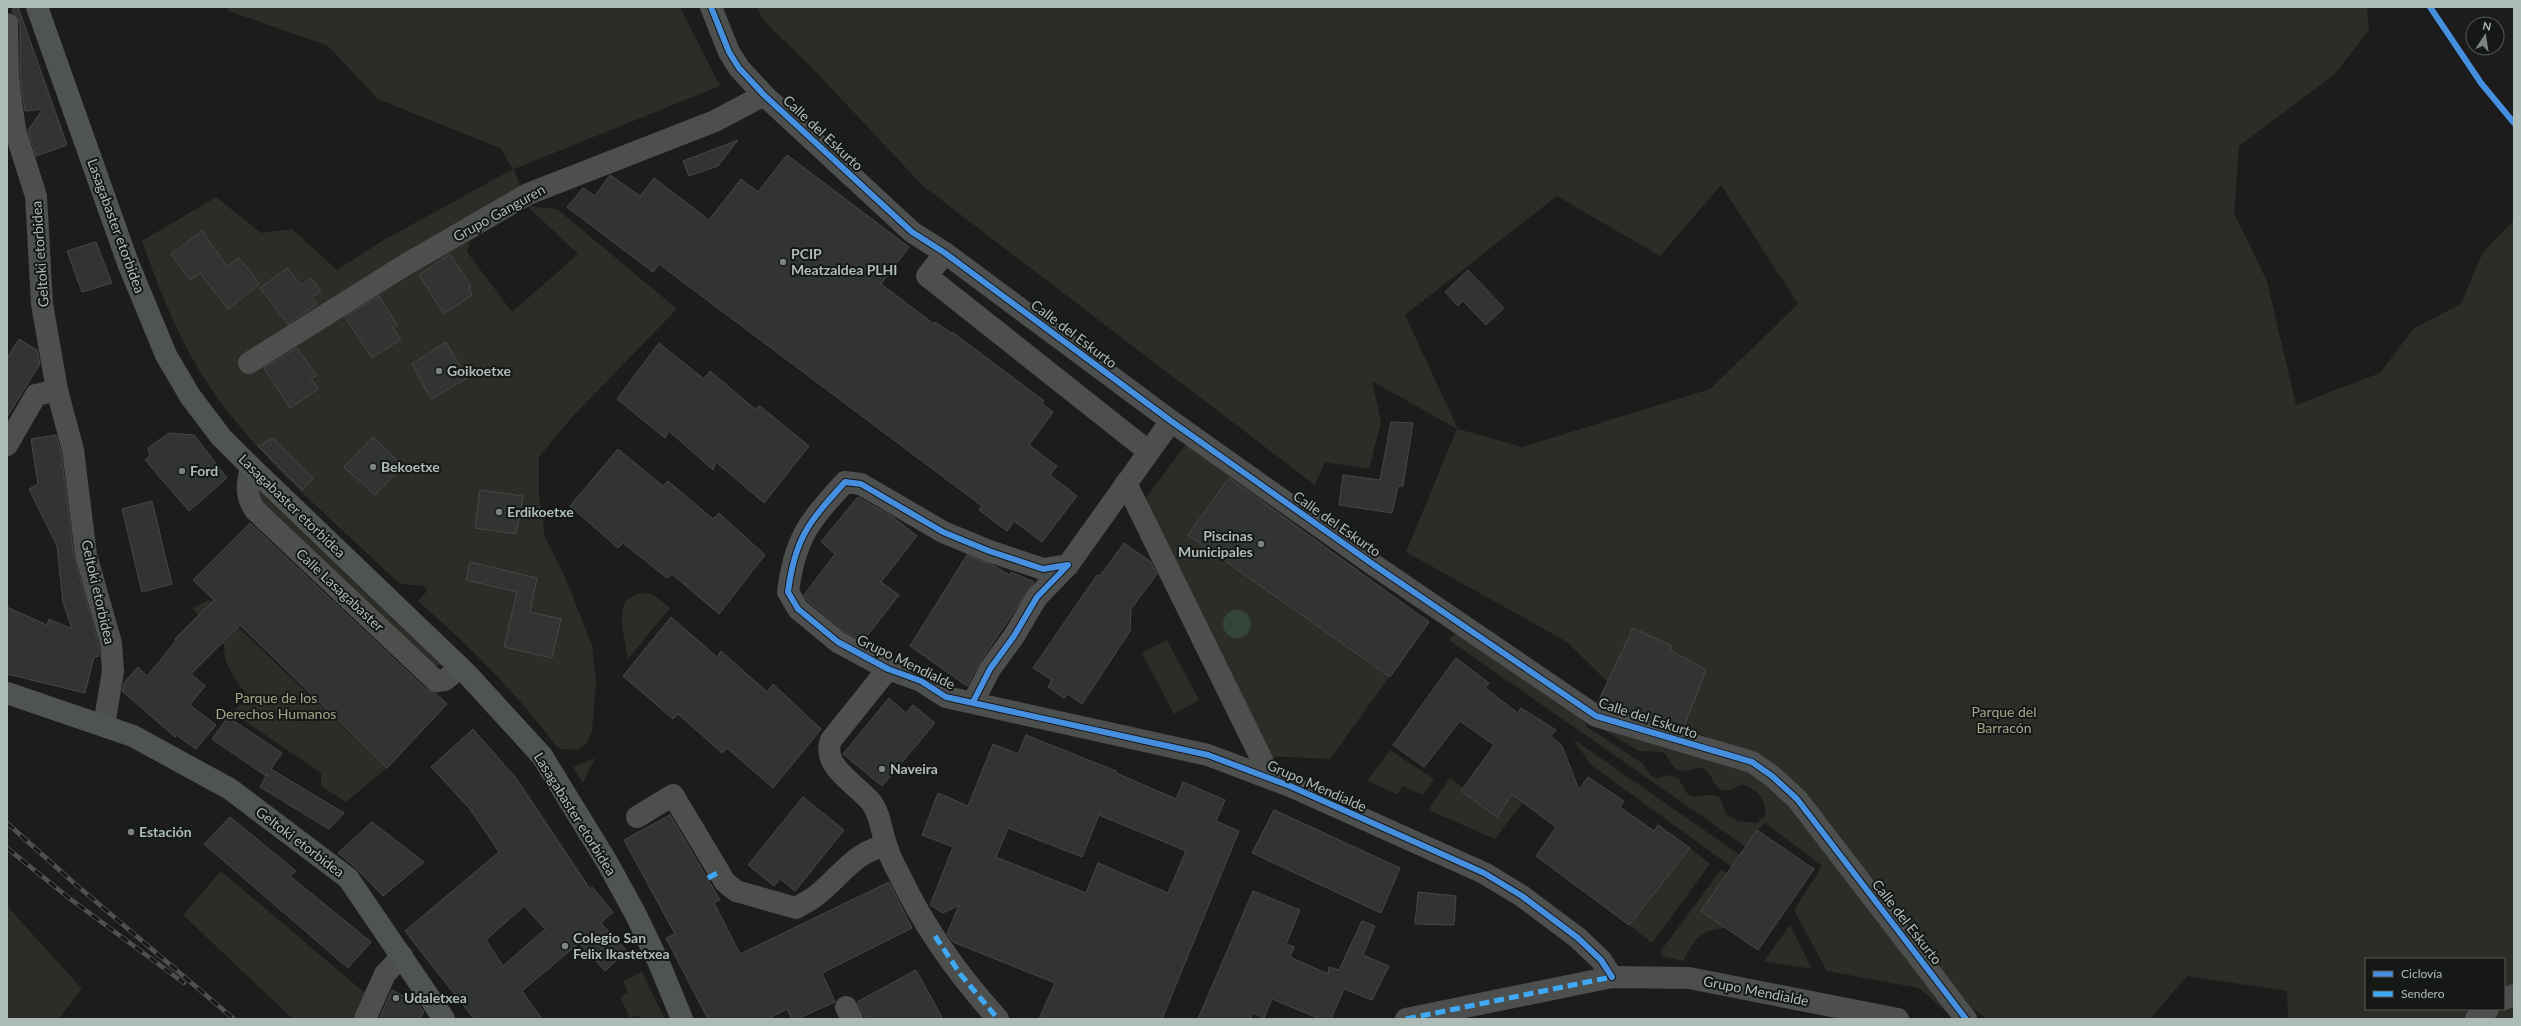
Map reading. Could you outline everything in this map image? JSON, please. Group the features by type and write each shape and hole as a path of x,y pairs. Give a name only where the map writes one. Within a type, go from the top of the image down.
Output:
{"street":[{"name":"Lasagabaster etorbidea","path":"37,7 128,263 166,355 190,396 221,436 250,467 460,667 542,756 607,862 649,943 682,1019"},
{"name":"Calle del Eskurto","path":"711,7 729,52 739,68 764,95 912,232 945,253 1171,421 1374,565 1596,716 1752,762 1772,776 1797,799 1966,1019"},
{"name":"Geltoki etorbidea","path":"7,24 8,78 15,130 36,196 42,304 57,390 73,450 86,555 111,643 113,671 104,724"},
{"name":"Grupo Ganguren","path":"249,363 405,265 528,194 715,121 764,95"},
{"path":"945,253 927,276 1148,451"},
{"path":"7,445 36,395 57,390"},
{"path":"973,702 990,669 1014,636 1037,597 1068,565 1148,451 1171,421"},
{"name":"Grupo Mendialde","path":"1068,565 1043,569 943,532 861,484 846,482 803,533 791,564 788,592 798,609 838,642 888,669 911,676 946,697 1208,755 1262,774 1484,873 1522,896 1578,938 1601,960 1612,977"},
{"name":"Grupo Mendialde","path":"1126,483 1263,762 1262,774"},
{"path":"1033,565 1039,582 1037,597"},
{"name":"Grupo Mendialde","path":"888,669 831,740 828,748 830,760 864,794 877,810 886,846 919,910 948,957 998,1019"},
{"name":"Geltoki etorbidea","path":"7,693 104,724 133,736 230,789 348,878 444,1019"},
{"path":"637,817 673,795 714,875 736,891 796,908 817,895 862,854 876,847 886,846"},
{"path":"365,1019 386,974 402,956"},
{"name":"Grupo Mendialde","path":"1406,1019 1612,977 1689,978 1898,1019"},
{"path":"2476,1019 2487,1010"}],"green space":[{"path":"227,7 680,7 720,86 514,169 527,206 557,209 677,309 573,416 539,457 539,495 545,537 565,577 592,645 596,682 592,731 586,743 578,750 561,749 556,746 525,707 491,670 418,601 427,591 424,586 400,584 298,488 249,437 227,411 197,367 170,314 142,241 216,197 261,233 292,229 337,270 382,241 513,169 500,148 378,99 328,46 229,11","holes":["527,206 578,254 512,312 467,252 470,241"]},
{"name":"Parque del Barracón","path":"757,7 2367,7 2369,30 2334,75 2239,146 2234,213 2267,281 2296,405 2380,373 2414,328 2461,304 2483,252 2514,220 2514,1019 2288,1019 2287,991 2187,976 2150,1019 1986,1018 1973,1009 1773,765 1629,703 1567,642 1406,552 1457,429 1372,381 1381,422 1369,469 1325,462 1315,485 923,186 814,70 763,20","holes":["1721,185 1798,304 1710,389 1522,447 1458,429 1405,315 1557,196 1660,256"]},
{"path":"1186,444 1429,622 1330,759 1267,756 1143,502"},
{"path":"258,486 442,665 434,666 259,502"},
{"path":"643,593 652,594 670,608 628,659 623,629 623,609 626,601 633,596"},
{"name":"Parque de los Derechos Humanos","path":"209,600 387,768 346,802 321,786 321,773 233,713 247,695 234,677 225,659 224,645 192,608"},
{"path":"1455,633 1583,718 1587,727 1642,763 1651,776 1657,778 1668,775 1678,778 1689,795 1715,795 1719,797 1727,815 1738,821 1757,823 1765,816 1765,806 1763,801 1753,789 1743,785 1729,790 1720,789 1704,769 1697,768 1684,771 1677,769 1663,752 1639,751 1596,725 1735,764 1763,782 1787,803 1949,1008 1945,1011 1919,988 1827,971 1794,910 1822,866 1765,823 1757,830 1746,847 1449,640"},
{"path":"1167,640 1199,700 1174,714 1142,653"},
{"path":"1573,739 1740,855 1732,867 1591,765"},
{"path":"1390,750 1434,779 1423,795 1403,786 1397,794 1367,781"},
{"path":"1537,757 1523,802 1495,839 1428,810 1450,778 1463,788 1461,791 1497,817"},
{"path":"595,758 583,783 573,767"},
{"path":"1690,848 1710,864 1652,943 1629,925"},
{"path":"1721,870 1727,874 1726,928 1703,933 1695,941 1683,961 1664,957 1660,952"},
{"path":"221,871 365,993 353,1019 293,1019 183,915"},
{"path":"7,906 82,989 58,1019 7,1019"},
{"path":"1790,925 1812,969 1764,961"},
{"path":"642,972 665,1019 641,1019 638,1015 630,1018 620,997 628,993 623,981"}],"shaded area":[{"path":"1237,610 1247,614 1251,624 1247,634 1237,638 1227,634 1223,624 1227,614"}],"building":[{"path":"13,7 18,7 67,145 36,156 28,130 43,109 25,111 20,77 20,24 13,13"},
{"path":"738,140 718,166 689,176 683,161"},
{"path":"787,155 909,247 881,284 934,324 935,322 951,333 952,332 1044,401 1042,404 1053,412 1029,445 1057,466 1050,475 1077,496 1042,542 1014,521 1007,531 979,510 982,506 659,264 653,272 567,207 583,188 595,196 610,175 640,196 654,178 709,220 741,179 758,192"},
{"path":"202,231 227,266 239,258 260,284 228,309 200,273 190,280 171,254"},
{"path":"96,242 112,283 82,292 67,251"},
{"path":"450,254 471,286 469,287 472,295 444,314 419,275"},
{"path":"287,268 301,285 311,278 321,291 312,297 317,304 288,324 260,288"},
{"path":"1468,270 1504,308 1486,325 1463,301 1458,306 1445,292"},
{"path":"379,296 397,325 392,327 401,339 372,358 345,317"},
{"path":"19,339 37,350 40,364 7,417 7,358"},
{"name":"Goikoetxe","path":"446,342 467,378 431,399 412,364"},
{"path":"659,343 704,379 710,371 755,409 760,406 809,446 764,503 716,462 713,470 669,431 665,438 617,399"},
{"path":"297,348 317,376 311,378 318,389 290,408 264,368"},
{"path":"1391,422 1413,423 1403,486 1398,486 1392,513 1339,505 1343,475 1380,480"},
{"name":"Ford","path":"169,433 194,435 227,478 189,511 145,460 150,456 148,448"},
{"path":"56,435 61,452 74,557 99,645 99,656 94,657 85,693 7,674 7,607 47,625 49,619 72,629 63,602 57,546 29,489 38,484 31,439"},
{"name":"Bekoetxe","path":"373,437 403,466 375,495 344,467"},
{"path":"273,438 313,478 302,490 258,446"},
{"path":"618,449 663,486 668,481 713,519 719,513 765,555 719,614 672,574 667,578 623,543 618,548 570,506"},
{"path":"1229,478 1429,622 1390,677 1188,535"},
{"name":"Erdikoetxe","path":"480,490 523,496 516,534 475,528"},
{"path":"858,497 893,517 917,536 881,582 899,595 863,641 845,632 808,601 804,595 835,554 821,542"},
{"path":"152,501 172,584 142,592 122,509"},
{"path":"250,523 427,690 435,693 447,704 387,768 240,625 191,674 205,686 190,705 216,725 196,749 176,735 175,737 122,691 124,683 138,667 147,676 176,641 175,639 214,600 193,580"},
{"path":"1124,543 1151,562 1157,574 1131,609 1130,631 1082,704 1068,694 1064,698 1048,687 1052,680 1033,668 1097,575 1100,576"},
{"path":"967,555 995,566 1009,575 1011,572 1034,582 980,662 967,686 910,646"},
{"path":"470,562 537,578 530,612 561,619 552,658 504,647 517,592 466,580"},
{"path":"671,617 717,657 721,651 767,692 773,684 821,729 773,788 727,748 722,753 678,714 673,719 623,676"},
{"path":"1633,628 1672,646 1670,650 1706,670 1683,729 1598,702"},
{"path":"1456,658 1489,683 1485,688 1518,713 1521,708 1556,730 1551,736 1562,746 1579,790 1588,777 1624,801 1620,807 1654,831 1658,825 1690,848 1629,925 1536,856 1556,827 1512,794 1497,817 1461,791 1494,745 1460,721 1424,767 1393,745"},
{"path":"889,698 906,713 913,705 935,723 882,786 843,754"},
{"path":"228,717 282,753 271,769 344,813 329,829 260,787 268,773 266,776 212,739"},
{"path":"473,729 516,778 590,889 592,887 613,912 601,923 627,951 605,971 579,943 522,991 542,1019 474,1019 405,931 499,852 470,809 431,767","holes":["524,906 545,929 503,966 486,940"]},
{"path":"1026,735 1116,771 1116,773 1176,799 1183,782 1225,800 1216,821 1239,831 1162,1019 1039,1019 1055,983 953,942 947,934 959,905 943,913 930,905 953,847 922,835 938,793 968,806 993,744 1018,754","holes":["1099,815 1186,851 1168,893 1098,863 1086,893 996,857 1008,828 1082,857"]},
{"path":"803,797 844,830 795,891 780,879 774,886 748,865"},
{"path":"1274,810 1400,868 1381,913 1252,853"},
{"path":"670,815 720,900 714,903 740,954 889,882 912,928 822,973 835,1002 797,1019 792,1019 787,1009 768,1019 708,1019 666,938 675,934 624,840"},
{"path":"230,817 296,871 290,876 371,942 348,968 204,844"},
{"path":"372,822 424,862 383,896 355,867 338,853"},
{"path":"1757,830 1814,869 1758,950 1701,911"},
{"path":"1253,891 1300,910 1286,944 1294,947 1290,957 1328,974 1329,967 1339,970 1362,921 1375,926 1363,955 1389,966 1372,1000 1344,989 1331,1019 1320,1019 1272,999 1264,1018 1253,1013 1250,1019 1198,1019"},
{"path":"1418,892 1456,896 1454,925 1415,924"},
{"path":"916,970 943,1019 866,1019 857,1002"},
{"name":"Udaletxea","path":"392,990 418,1004 424,1012 420,1019 379,1019"}],"railway":[{"path":"7,823 74,883 234,1019"},
{"path":"7,848 69,898 184,983"}],"marked path":[{"path":"708,878 719,872"},
{"path":"935,936 961,975 998,1019"},
{"path":"1406,1019 1612,977"}],"cycle path":[{"path":"711,7 729,52 739,68 764,95 912,232 945,253 1171,421 1374,565 1596,716 1752,762 1772,776 1797,799 1966,1019"},
{"path":"2430,7 2481,83 2514,123"},
{"path":"973,702 990,669 1014,636 1037,597 1068,565 1043,569 989,551 943,532 861,484 845,482 822,508 806,531 795,557 788,592 798,609 838,642 888,669 921,681 946,697 1208,755 1290,786 1484,873 1522,896 1578,938 1601,960 1612,977"}],"place":[{"name":"PCIP Meatzaldea PLHI","path":"783,262"},
{"name":"Goikoetxe","path":"439,371"},
{"name":"Bekoetxe","path":"373,467"},
{"name":"Ford","path":"182,471"},
{"name":"Erdikoetxe","path":"499,512"},
{"name":"Piscinas Municipales","path":"1261,544"},
{"name":"Naveira","path":"882,769"},
{"name":"Estación","path":"131,832"},
{"name":"Colegio San Felix Ikastetxea","path":"565,946"},
{"name":"Udaletxea","path":"396,998"}]}
